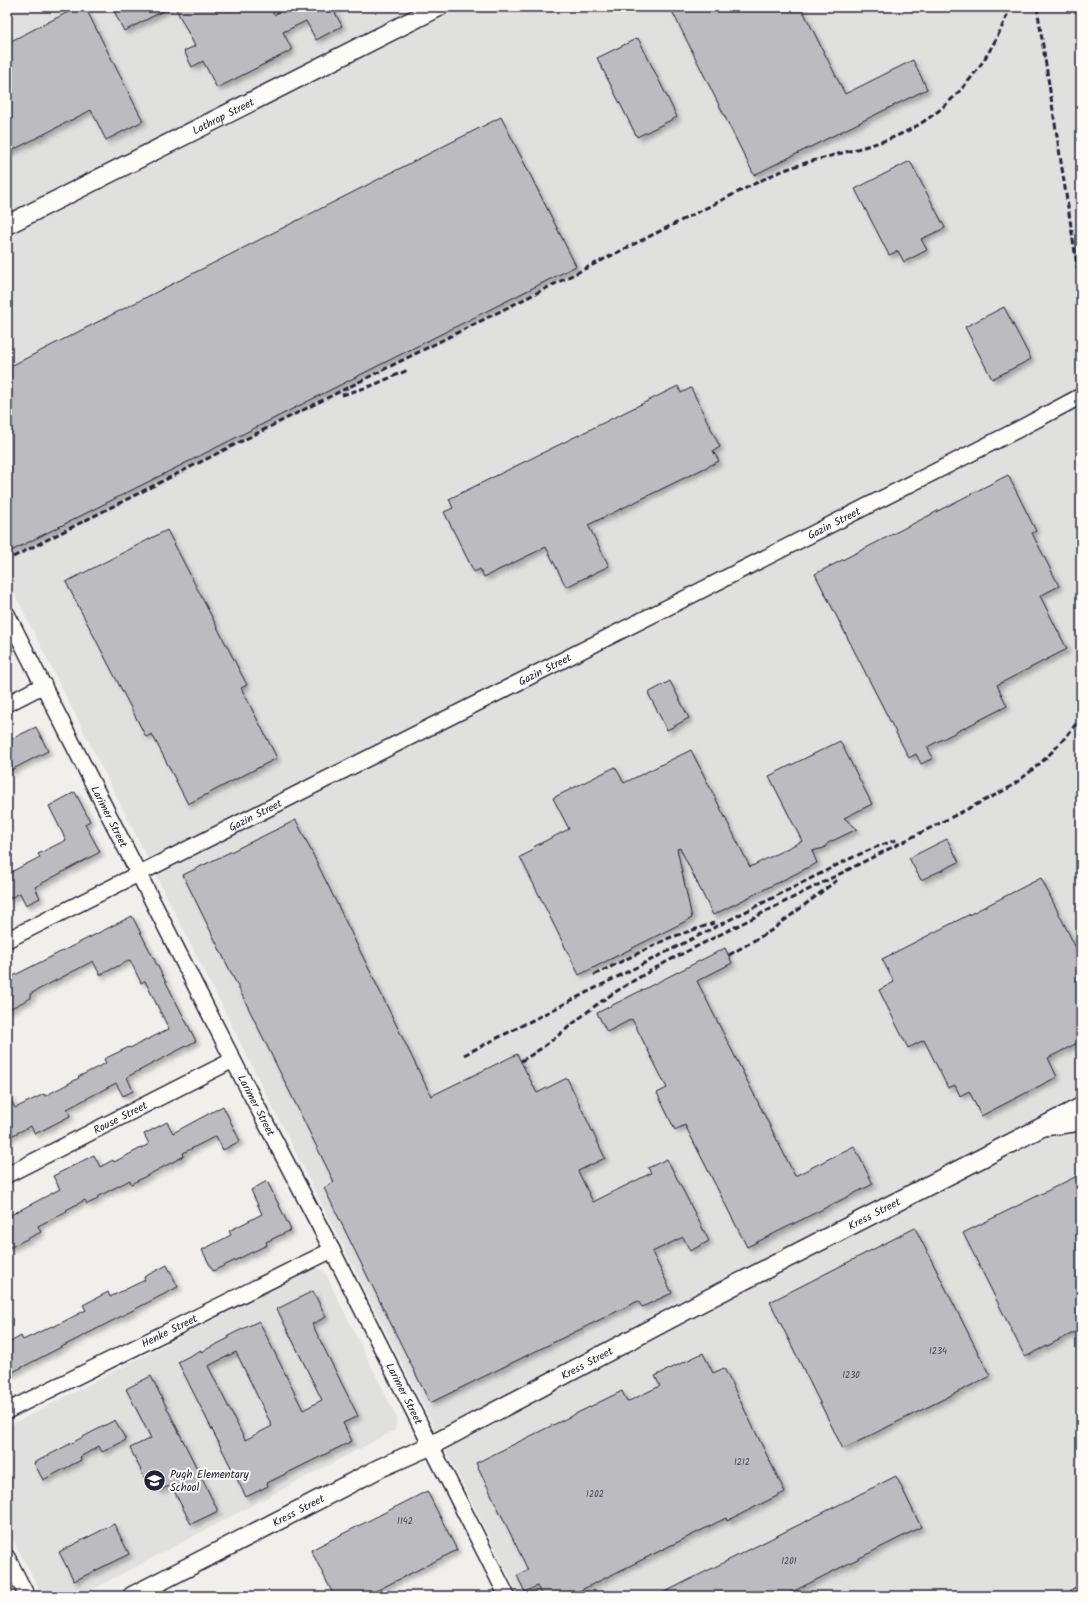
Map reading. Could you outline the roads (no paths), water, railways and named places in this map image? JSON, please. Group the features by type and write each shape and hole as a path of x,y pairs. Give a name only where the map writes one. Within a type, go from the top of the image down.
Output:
{"street":[{"name":"Lathrop Street","path":"7,225 439,7"},
{"name":"Gazin Street","path":"7,940 990,444 1081,396"},
{"name":"Larimer Street","path":"7,614 507,1596"},
{"path":"7,704 44,685"},
{"name":"Rouse Street","path":"7,1175 233,1060"},
{"name":"Kress Street","path":"132,1596 380,1468 430,1446 700,1303 1081,1107"},
{"name":"Kress Street","path":"1041,1128 1081,1123"},
{"name":"Henke Street","path":"7,1411 332,1250"},
{"path":"7,1556 28,1596"},
{"path":"1077,1596 1081,1594"}],"railway":[{"path":"13,557 770,176 799,165 889,139 910,129 930,117 948,103 964,86 991,49 1010,7"},
{"path":"1037,7 1081,291"},
{"path":"342,395 371,386 408,370"},
{"path":"521,1061 550,1042 604,1000 631,982 668,961 1007,789 1028,774 1047,757 1065,738 1081,717"},
{"path":"464,1055 847,860 899,839"},
{"path":"729,955 772,930 837,880"},
{"path":"594,975 669,938 714,923"}],"place":[{"name":"Pugh Elementary School","path":"154,1480"}]}
